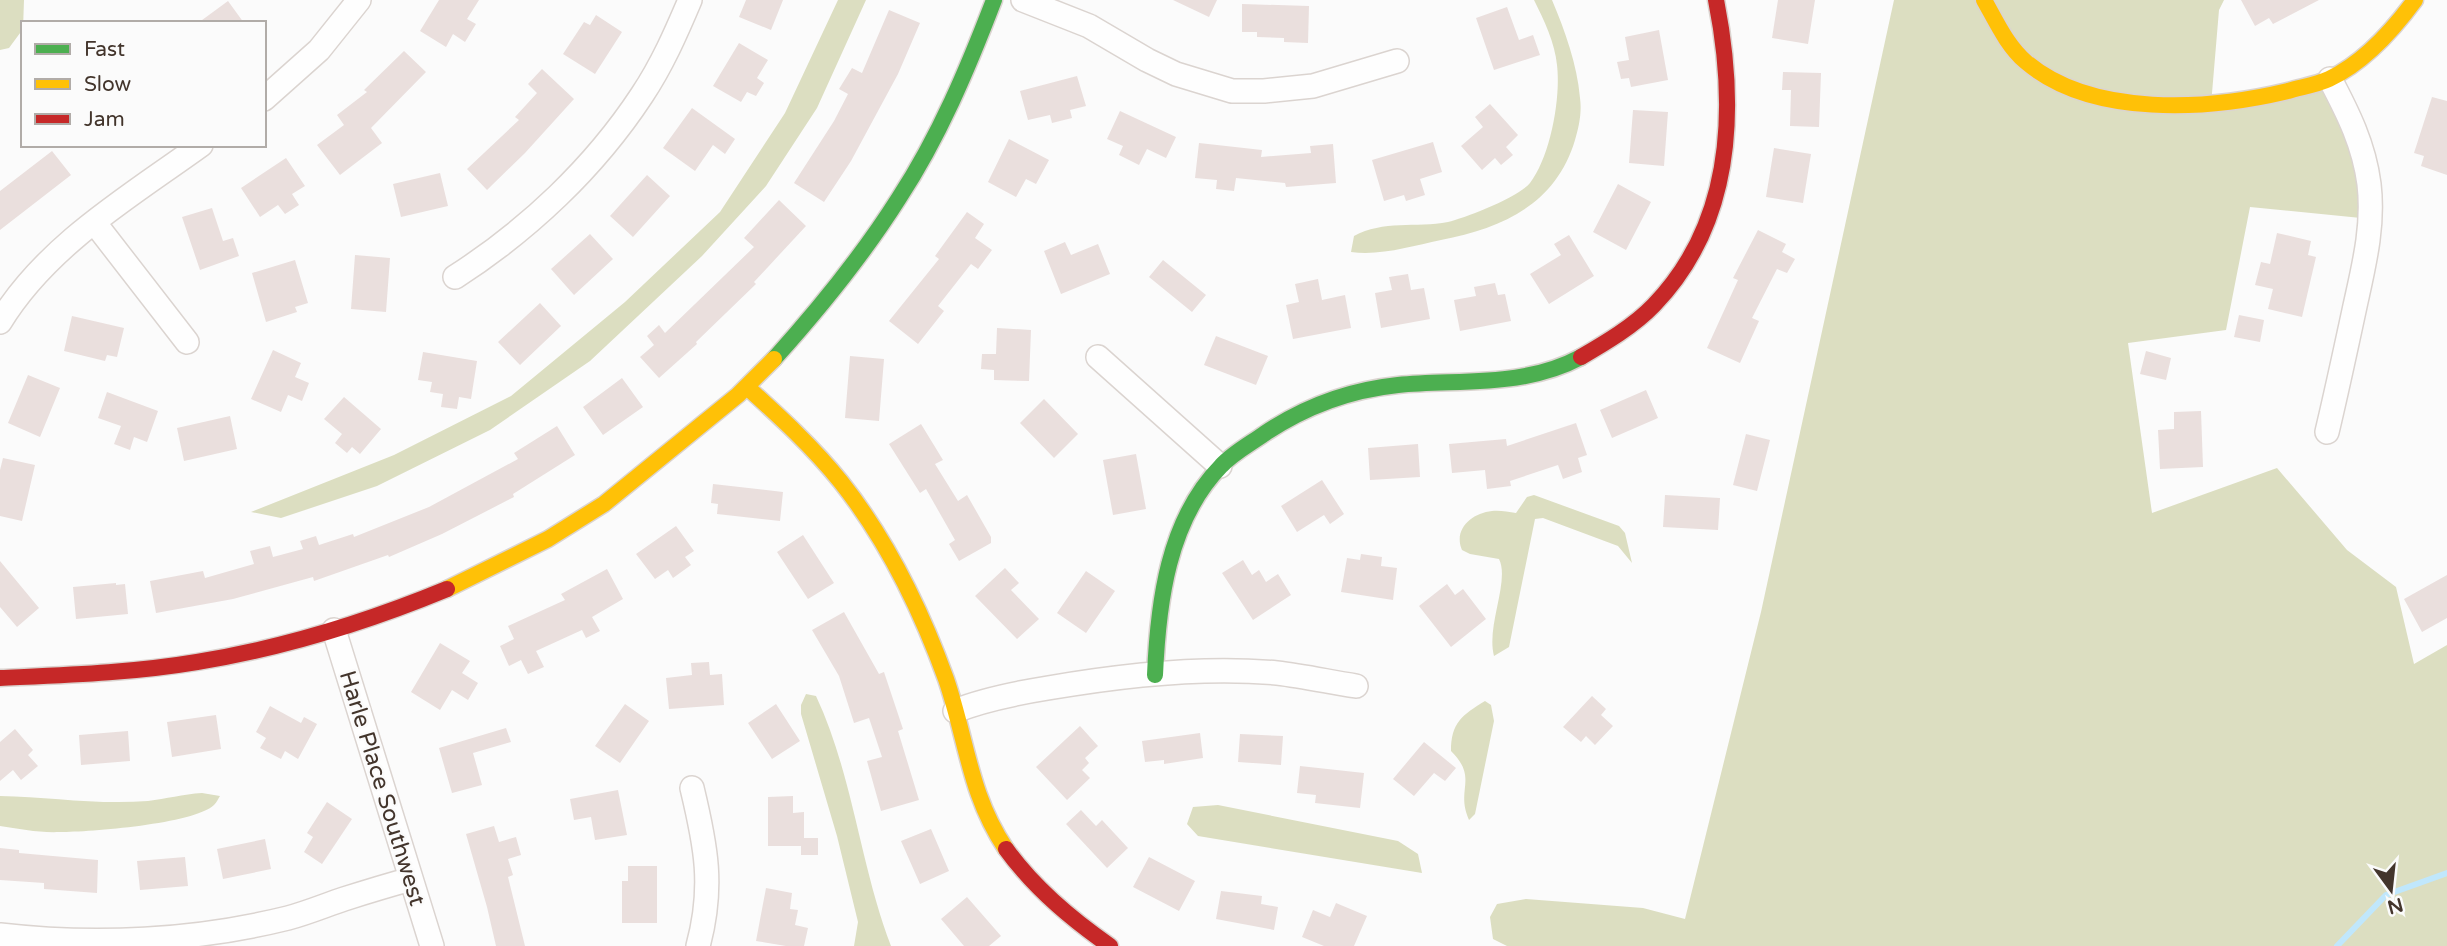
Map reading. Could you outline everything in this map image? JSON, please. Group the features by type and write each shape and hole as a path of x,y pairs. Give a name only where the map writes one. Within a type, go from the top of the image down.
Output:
{"street":[{"path":"266,97 319,51 359,0"},
{"path":"455,276 488,256 532,221 575,178 642,96 669,49 690,0"},
{"path":"0,678 102,673 221,658 334,630 481,574 591,513 747,387 797,332 852,264 901,195 959,84 994,0"},
{"path":"1023,0 1090,26 1176,74 1232,91 1313,86 1397,61"},
{"path":"1155,675 1156,633 1166,577 1182,527 1220,466 1282,422 1356,392 1409,383 1466,384 1502,381 1566,366 1598,348 1655,304 1678,275 1699,241 1721,185 1730,91 1727,56 1716,0"},
{"path":"1984,0 2025,61 2047,77 2072,90 2097,96 2180,106 2211,105 2272,96 2330,79 2388,33 2415,0"},
{"path":"2327,432 2367,252 2371,219 2369,184 2363,152 2352,120 2330,79"},
{"path":"0,322 31,281 62,249 94,222 198,147"},
{"path":"94,222 187,342"},
{"path":"1098,357 1220,466"},
{"path":"747,387 803,439 842,483 879,539 910,595 941,664 976,790 994,830 1019,866 1050,900 1110,946"},
{"name":"Harle Place Southwest","path":"334,630 432,946"},
{"path":"956,711 972,704 1037,690 1155,675 1240,671 1277,673 1356,686"},
{"path":"692,788 707,865 708,898 698,946"},
{"path":"0,935 63,941 120,942 178,938 239,929 291,917 411,879"}],"green space":[{"path":"0,0 24,0 21,32 9,48 0,50"},
{"path":"838,0 866,0 817,108 766,186 702,256 590,361 490,430 377,486 281,518 251,512 394,455 511,396 625,302 720,212 785,113"},
{"path":"1534,0 1552,0 1570,48 1580,98 1580,119 1575,140 1555,181 1541,197 1524,210 1485,228 1396,250 1351,252 1354,236 1365,231 1388,226 1436,224 1456,220 1504,200 1530,183 1548,143 1558,79 1551,40"},
{"path":"1894,0 2224,0 2219,10 2211,105 2330,79 2371,219 2250,207 2226,330 2128,343 2152,513 2277,468 2347,550 2396,587 2414,664 2447,645 2447,946 1507,946 1493,939 1490,917 1497,904 1526,899 1643,908 1685,919 1761,612"},
{"path":"1534,495 1619,526 1625,533 1632,563 1618,546 1543,518 1535,519 1509,647 1494,656 1493,631 1502,568 1499,559 1462,550 1460,535 1466,523 1478,515 1495,511 1516,513 1527,497"},
{"path":"806,694 816,696 829,726 848,788 871,884 891,946 854,946 858,922 837,836 801,714 801,705"},
{"path":"1485,701 1491,705 1494,721 1475,814 1469,820 1464,800 1464,769 1451,751 1453,733 1459,721"},
{"path":"202,793 220,796 214,805 203,812 164,822 60,832 0,826 0,796 129,802"},
{"path":"1218,805 1398,841 1418,854 1422,873 1198,836 1187,824 1193,807"}],"building":[{"path":"439,0 479,0 467,19 476,24 465,42 453,34 446,47 420,31"},
{"path":"746,0 783,0 771,30 739,17"},
{"path":"1173,0 1217,0 1209,17"},
{"path":"1778,0 1815,0 1808,44 1772,38"},
{"path":"2241,0 2319,0 2273,24 2269,18 2255,26"},
{"path":"228,1 243,21 201,21"},
{"path":"1242,4 1309,6 1308,43 1284,42 1284,38 1257,37 1257,32 1242,32"},
{"path":"1507,7 1519,40 1533,35 1540,55 1494,70 1476,18"},
{"path":"889,10 920,23 898,74 851,161 824,202 794,183 848,94 839,89 852,68 862,73"},
{"path":"596,15 622,32 595,74 563,54 584,22 590,25"},
{"path":"1659,30 1668,80 1631,87 1629,78 1621,79 1617,62 1629,60 1625,37"},
{"path":"739,43 768,60 757,78 764,83 756,96 747,92 741,102 713,86"},
{"path":"404,51 426,72 371,128 382,143 340,175 317,145 344,125 337,115 367,92 364,90"},
{"path":"542,69 574,99 487,190 467,169 519,120 515,117 537,93 528,84"},
{"path":"1783,72 1821,73 1819,127 1790,126 1791,90 1782,90"},
{"path":"1077,76 1086,106 1070,110 1072,118 1052,123 1050,115 1028,120 1020,91"},
{"path":"2432,97 2447,101 2447,175 2421,166 2424,156 2414,153"},
{"path":"1490,104 1518,135 1506,147 1513,155 1501,165 1495,158 1482,170 1461,146 1483,127 1475,117"},
{"path":"692,108 735,139 725,154 713,145 695,171 663,148"},
{"path":"1633,110 1668,112 1664,166 1629,163"},
{"path":"1120,111 1176,137 1166,158 1147,149 1139,165 1119,155 1123,146 1107,139"},
{"path":"1009,139 1049,160 1036,184 1026,179 1016,197 988,182"},
{"path":"1433,142 1442,172 1420,179 1425,195 1406,201 1404,195 1384,201 1372,160"},
{"path":"1199,143 1262,150 1261,157 1311,153 1310,146 1333,144 1336,183 1286,187 1285,183 1236,178 1234,191 1216,189 1217,180 1195,178"},
{"path":"1774,148 1811,154 1803,203 1766,197"},
{"path":"52,151 71,175 0,230 0,191"},
{"path":"286,158 305,186 292,194 299,205 285,214 278,205 260,217 241,188"},
{"path":"440,173 448,206 401,217 393,184"},
{"path":"647,175 670,196 633,237 610,216"},
{"path":"1618,184 1651,202 1626,250 1593,232"},
{"path":"779,200 806,226 754,282 756,284 659,378 640,357 654,345 647,336 659,325 665,333 754,247 744,238"},
{"path":"212,208 223,241 233,238 239,256 200,270 182,217"},
{"path":"967,212 984,224 975,238 992,250 978,269 971,264 938,306 944,311 918,344 889,321 939,259 935,256"},
{"path":"1758,230 1786,244 1782,252 1795,259 1787,273 1777,269 1752,318 1759,321 1740,363 1707,348 1738,280 1733,278"},
{"path":"2277,233 2311,241 2308,255 2316,257 2302,317 2268,309 2273,289 2255,285 2261,262 2270,264"},
{"path":"590,234 613,259 574,295 551,269"},
{"path":"1569,235 1594,276 1549,304 1530,274 1561,255 1554,244"},
{"path":"1065,242 1071,255 1098,244 1110,274 1061,294 1044,251"},
{"path":"355,255 390,258 386,312 351,309"},
{"path":"295,260 308,303 295,307 297,312 266,322 252,273"},
{"path":"1163,260 1206,295 1192,312 1149,277"},
{"path":"1408,274 1411,290 1424,288 1430,319 1381,328 1375,293 1392,290 1389,277"},
{"path":"1318,279 1322,300 1345,295 1351,328 1293,339 1286,305 1299,302 1295,284"},
{"path":"1495,283 1498,295 1505,294 1511,321 1460,331 1454,300 1476,296 1474,287"},
{"path":"540,303 561,326 520,365 498,342"},
{"path":"2239,315 2264,320 2260,342 2234,337"},
{"path":"72,316 124,328 117,357 107,355 105,361 64,351"},
{"path":"997,328 1031,330 1029,381 994,380 994,370 981,369 982,354 996,354"},
{"path":"1216,336 1268,356 1256,385 1204,365"},
{"path":"273,350 301,363 295,377 309,383 302,401 288,395 281,412 251,399"},
{"path":"2146,351 2171,358 2166,380 2140,374"},
{"path":"423,352 477,361 471,399 459,397 457,409 441,407 443,394 430,392 432,382 418,380"},
{"path":"850,356 884,359 879,421 845,418"},
{"path":"28,375 60,388 40,437 8,423"},
{"path":"622,378 643,407 603,435 583,407"},
{"path":"1646,390 1658,418 1612,438 1600,410"},
{"path":"107,392 158,411 147,442 134,437 130,450 114,444 121,426 98,418"},
{"path":"344,397 381,429 360,454 352,447 347,453 335,443 342,434 324,419"},
{"path":"1044,399 1078,434 1054,458 1020,423"},
{"path":"2201,411 2203,467 2160,469 2158,430 2174,429 2174,412"},
{"path":"230,416 237,449 184,461 177,428"},
{"path":"1576,423 1587,455 1578,458 1582,472 1563,479 1558,465 1510,481 1511,486 1487,489 1485,470 1452,473 1449,444 1506,439 1507,446"},
{"path":"921,424 943,460 935,464 958,501 967,495 991,537 991,543 959,561 949,544 955,540 926,489 920,493 889,444"},
{"path":"557,426 575,455 513,494 514,497 442,534 389,557 388,555 314,581 313,577 233,599 156,613 150,581 203,571 205,578 254,564 250,551 270,546 273,557 303,549 300,541 316,536 319,545 353,534 354,537 429,507 518,459 514,453"},
{"path":"1746,434 1770,440 1757,491 1733,485"},
{"path":"1418,444 1420,477 1370,480 1368,448"},
{"path":"1136,454 1146,509 1113,515 1103,460"},
{"path":"3,458 35,465 22,521 0,516 0,470"},
{"path":"1322,480 1344,514 1330,524 1324,515 1297,532 1281,506"},
{"path":"713,484 783,492 780,521 717,514 718,504 711,503"},
{"path":"1665,495 1720,498 1718,530 1663,527"},
{"path":"676,526 694,551 685,557 691,565 673,578 668,570 655,579 636,554"},
{"path":"803,535 834,583 808,599 777,552"},
{"path":"1361,554 1382,557 1381,566 1397,568 1393,600 1341,592 1347,558 1360,560"},
{"path":"1243,560 1252,575 1259,570 1266,582 1278,574 1291,595 1253,620 1222,573"},
{"path":"0,561 39,608 17,627 0,607"},
{"path":"1005,568 1019,583 1011,590 1039,619 1017,639 975,596"},
{"path":"607,569 623,599 592,617 600,631 586,638 582,630 536,651 544,667 528,674 521,660 509,666 500,646 514,639 508,626 565,600 561,594"},
{"path":"1086,571 1115,591 1086,633 1057,613"},
{"path":"2447,575 2447,618 2422,632 2404,599"},
{"path":"125,584 128,614 76,619 73,587"},
{"path":"1447,584 1455,595 1463,589 1486,619 1451,647 1419,606"},
{"path":"844,612 879,674 884,672 903,729 898,731 919,800 881,811 867,761 882,757 869,718 854,723 839,676 812,630"},
{"path":"440,643 470,661 462,673 478,683 468,700 452,690 440,710 411,692"},
{"path":"709,662 710,675 722,674 724,705 669,709 666,678 692,675 691,663"},
{"path":"1592,696 1606,709 1601,715 1613,726 1595,745 1586,736 1581,742 1563,727"},
{"path":"625,704 649,721 620,763 595,746"},
{"path":"776,704 800,741 772,759 748,723"},
{"path":"270,706 301,723 304,717 317,724 298,759 285,751 281,759 260,748 266,738 256,732"},
{"path":"216,715 221,749 172,757 167,722"},
{"path":"1080,726 1098,746 1085,758 1089,763 1082,770 1090,778 1067,800 1036,767"},
{"path":"506,728 511,742 473,753 482,785 452,793 439,748"},
{"path":"15,729 33,750 28,755 38,766 21,780 13,770 0,781 0,742"},
{"path":"128,731 130,761 81,765 79,735"},
{"path":"1200,733 1203,758 1164,764 1164,760 1145,762 1142,741"},
{"path":"1240,734 1283,736 1281,765 1238,762"},
{"path":"1424,742 1456,768 1445,781 1434,773 1414,796 1393,779"},
{"path":"1300,766 1364,773 1360,808 1315,803 1316,795 1297,793"},
{"path":"618,790 627,835 595,840 591,817 574,820 570,799"},
{"path":"793,796 793,813 804,812 804,838 818,838 818,855 801,855 801,846 768,846 768,797"},
{"path":"327,802 352,819 322,864 304,852 313,837 307,833"},
{"path":"1081,810 1096,826 1102,820 1128,848 1107,868 1066,824"},
{"path":"494,826 499,842 516,837 521,855 508,859 513,875 508,877 525,946 496,946 466,834"},
{"path":"931,829 949,871 920,884 901,841"},
{"path":"265,839 271,869 223,879 217,849"},
{"path":"0,848 19,850 19,853 98,860 97,893 44,889 44,883 0,880"},
{"path":"185,857 188,886 140,890 137,861"},
{"path":"1149,857 1195,881 1179,911 1133,887"},
{"path":"628,866 657,866 657,923 622,923 622,881 628,881"},
{"path":"766,888 792,893 790,909 798,910 795,925 808,928 804,946 756,941"},
{"path":"1221,891 1262,896 1261,904 1278,907 1274,930 1216,919"},
{"path":"967,897 1001,936 989,946 964,946 941,919"},
{"path":"1336,903 1367,916 1354,946 1324,946 1302,937 1313,910 1330,917"}],"waterway":[{"path":"2337,946 2386,895 2447,873"}],"traffic: fast":[{"path":"774,359 855,261 914,175 952,102 994,0"},
{"path":"1155,675 1163,591 1178,537 1203,488 1236,453 1279,424 1311,408 1362,391 1398,385 1514,378 1537,374 1581,357"}],"traffic: slow":[{"path":"1984,0 2013,49 2026,62 2053,80 2084,93 2117,101 2152,105 2188,105 2257,98 2329,79 2354,64 2376,45 2415,0"},
{"path":"447,589 548,539 604,504 738,395 774,359"},
{"path":"747,387 830,469 858,504 888,552 936,653 953,702 976,787 1006,849"}],"traffic: jam":[{"path":"1581,357 1628,327 1654,305 1680,272 1700,237 1714,200 1723,161 1727,121 1723,40 1716,0"},
{"path":"0,678 124,671 229,656 324,633 447,589"},
{"path":"1006,849 1054,902 1110,946"}]}
